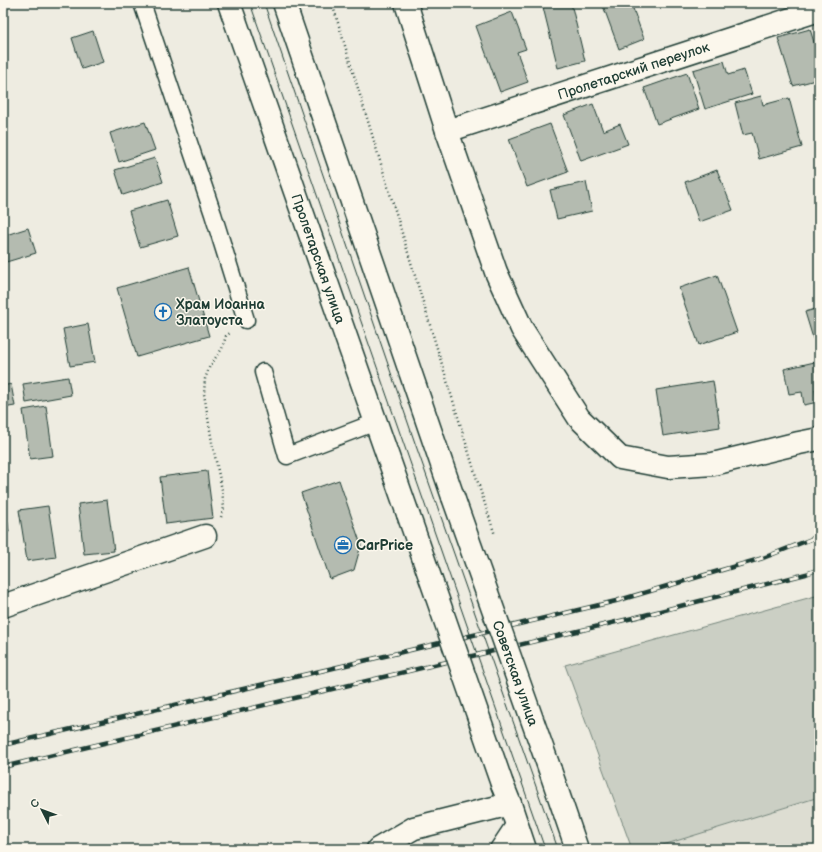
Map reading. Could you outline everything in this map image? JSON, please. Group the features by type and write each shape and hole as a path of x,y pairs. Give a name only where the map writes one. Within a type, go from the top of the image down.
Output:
{"main road":[{"name":"Пролетарская улица","path":"228,3 513,813"},
{"name":"Советская улица","path":"284,3 453,497 577,849"},
{"path":"406,3 447,132 496,272 522,329 579,418 620,458 668,467 713,464 819,439"},
{"name":"Пролетарский переулок","path":"447,132 819,10"},
{"path":"3,606 205,536"},
{"path":"378,849 414,828 513,813 525,849"}],"lane":[{"path":"142,3 213,214 246,320"},
{"path":"263,372 287,456 376,422"},
{"path":"498,849 513,813"}],"path":[{"path":"332,3 479,486"},
{"path":"205,536 221,518 224,508 204,394 205,379 210,365 222,349 226,336 246,320"}],"shaded area":[{"path":"819,595 819,797 650,849 632,849 565,665"},
{"path":"819,797 819,849 650,849"}],"building":[{"path":"542,3 571,3 585,61 558,68"},
{"path":"602,3 631,3 644,39 619,49"},
{"path":"512,12 526,49 517,52 528,82 500,92 476,26"},
{"path":"810,29 819,59 819,79 793,86 778,38"},
{"path":"93,31 103,62 82,69 72,38"},
{"path":"724,61 728,75 744,70 752,94 705,109 693,70"},
{"path":"687,73 699,109 657,124 644,88"},
{"path":"761,96 763,105 789,98 802,147 759,159 752,133 743,135 735,103"},
{"path":"593,104 603,131 620,124 628,144 581,161 564,115"},
{"path":"145,122 155,150 119,162 110,133"},
{"path":"550,124 568,172 527,187 509,139"},
{"path":"155,158 163,182 123,195 115,170"},
{"path":"717,170 733,210 699,222 685,182"},
{"path":"586,182 592,211 557,219 550,190"},
{"path":"167,200 178,236 140,247 129,211"},
{"path":"28,228 36,253 3,263 3,236"},
{"name":"Храм Иоанна Златоуста","path":"189,267 209,336 137,357 117,288"},
{"path":"717,275 737,332 699,345 679,288"},
{"path":"819,308 819,347 816,348 805,312"},
{"path":"88,324 95,362 70,366 63,329"},
{"path":"819,361 819,390 815,390 818,402 804,405 802,392 789,394 784,369"},
{"path":"68,377 71,395 26,403 23,384"},
{"path":"713,381 720,427 663,436 656,390"},
{"path":"11,384 15,406 3,408 3,386"},
{"path":"46,406 53,456 30,459 23,410"},
{"path":"207,471 213,518 166,524 160,477"},
{"path":"339,480 361,545 354,570 330,579 301,493"},
{"path":"107,500 114,551 84,554 78,504"},
{"path":"48,506 56,557 27,561 19,510"},
{"path":"3,509 6,509 9,532 3,533"}],"tram line":[{"path":"250,3 545,849"},
{"path":"264,3 415,443 558,849"}],"railway":[{"path":"3,745 616,601 763,558 819,536"},
{"path":"3,767 637,617 806,574 819,569"}],"place":[{"name":"Храм Иоанна Златоуста","path":"163,312"},
{"name":"CarPrice","path":"343,545"}]}
